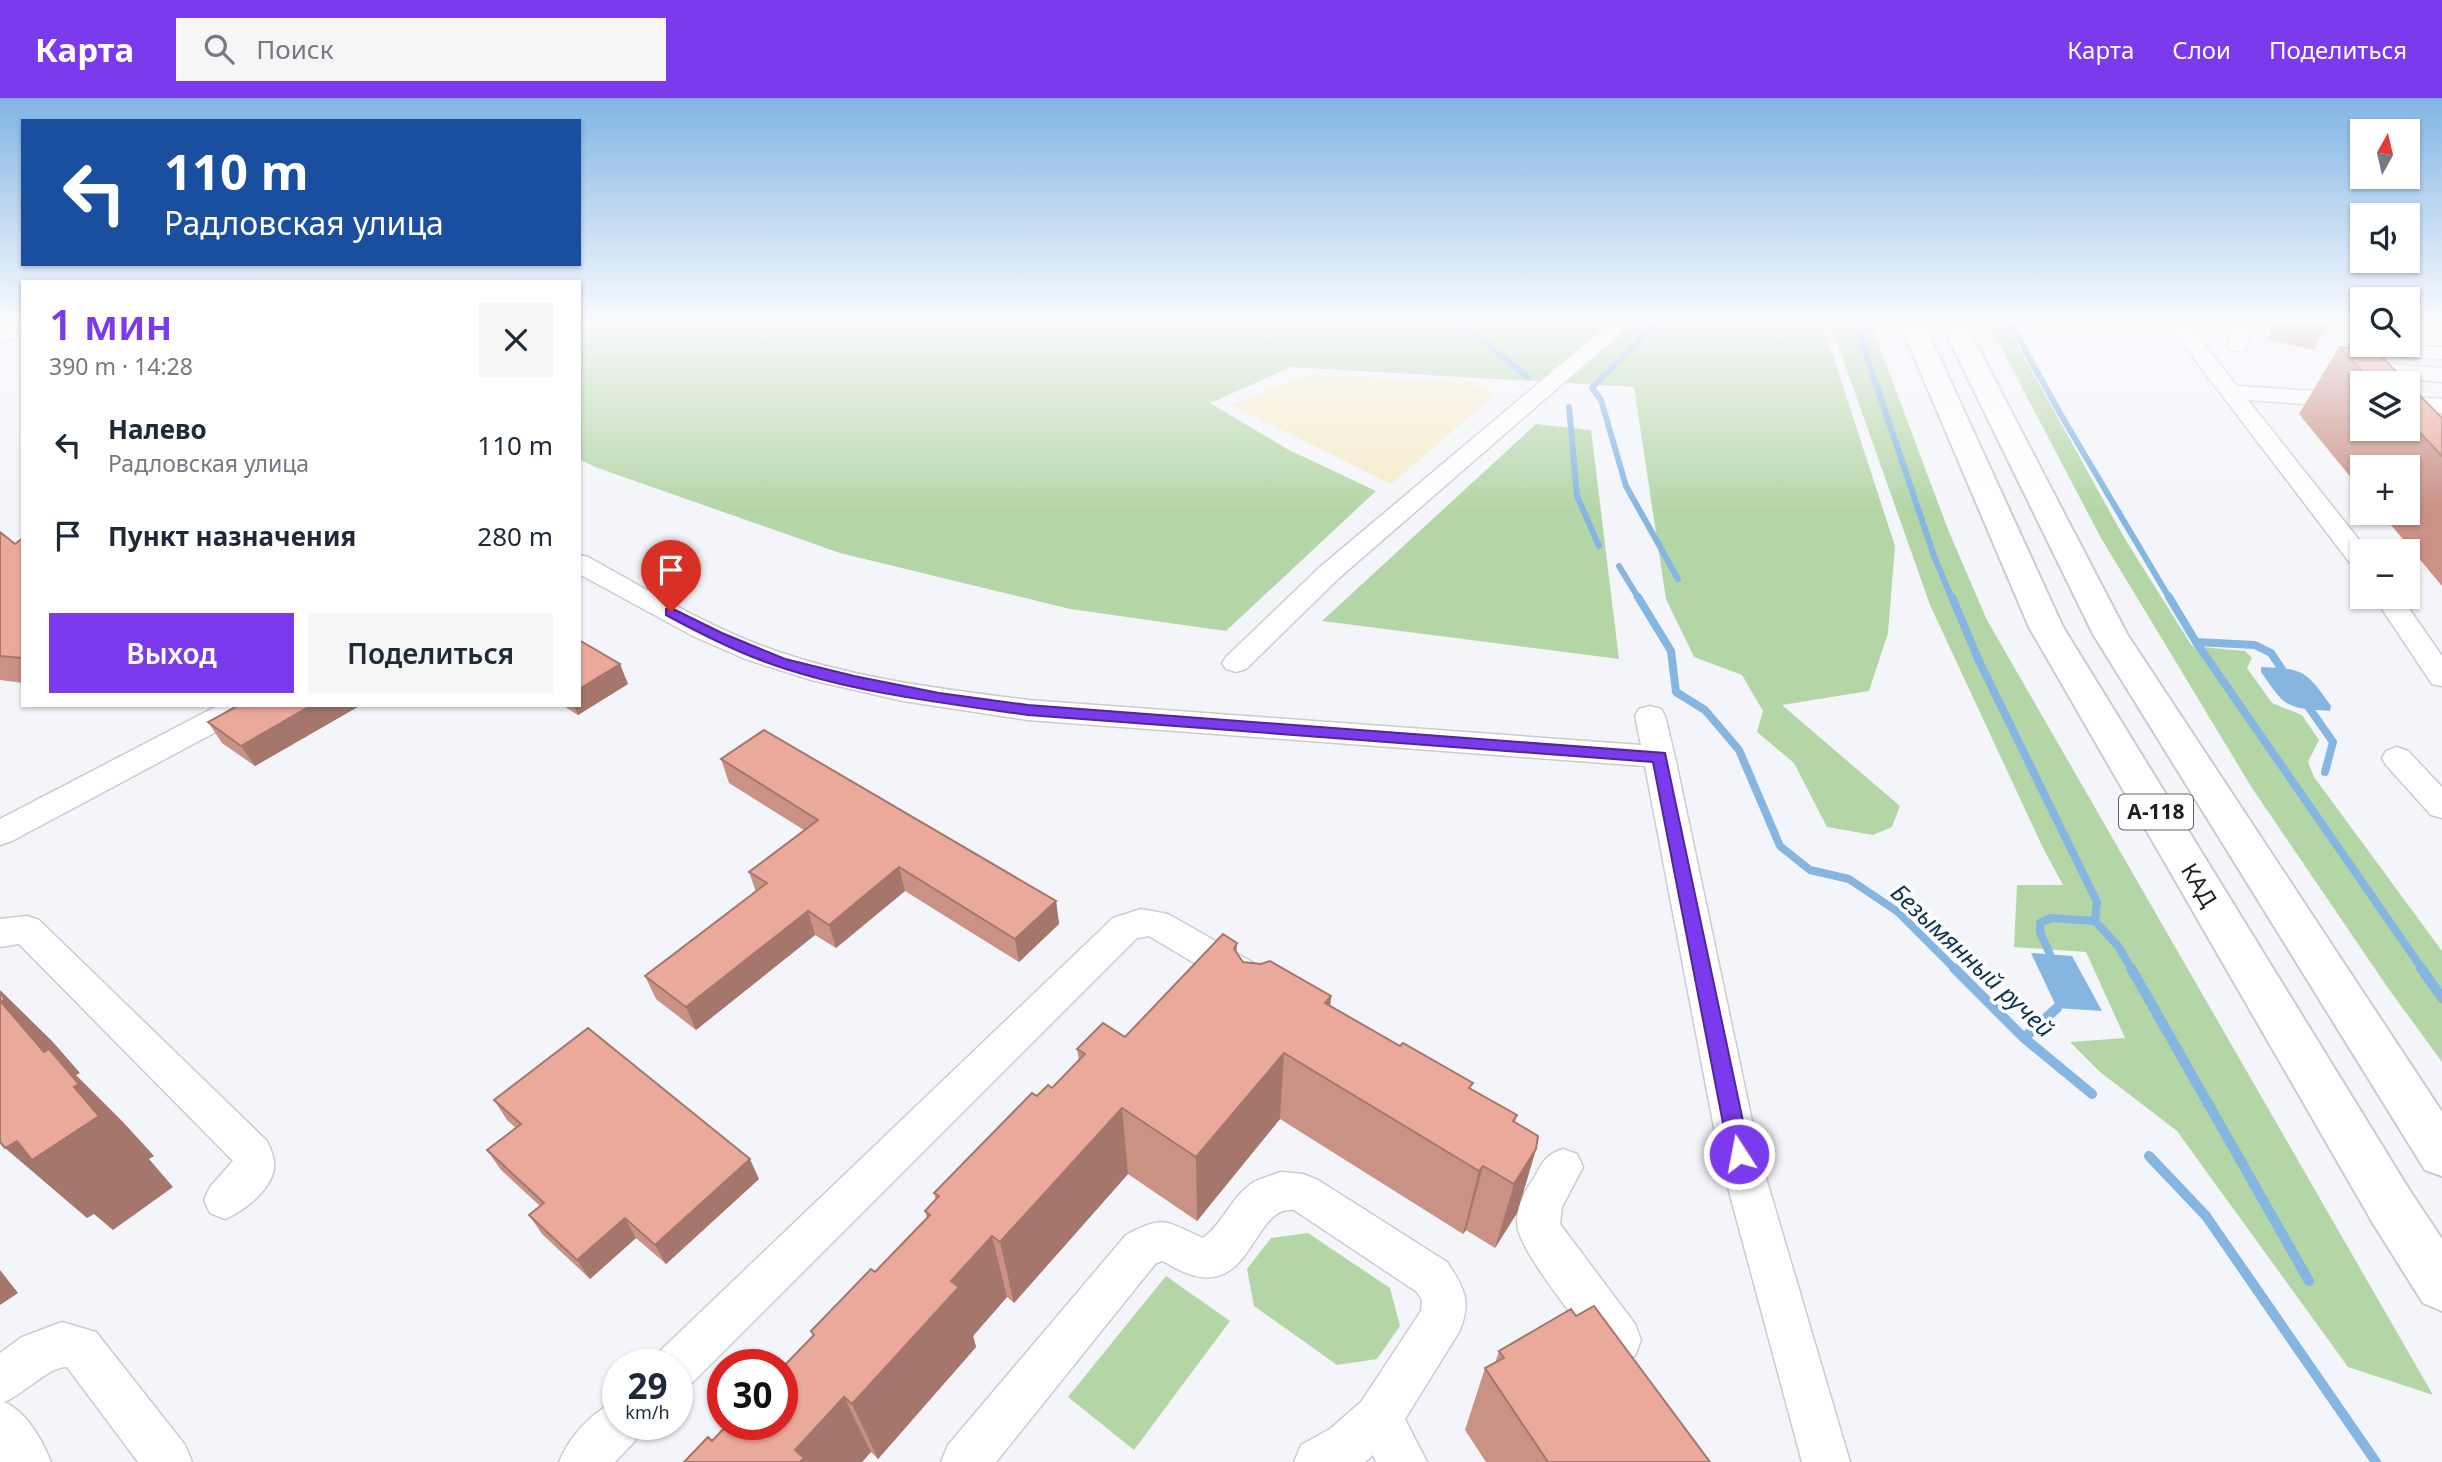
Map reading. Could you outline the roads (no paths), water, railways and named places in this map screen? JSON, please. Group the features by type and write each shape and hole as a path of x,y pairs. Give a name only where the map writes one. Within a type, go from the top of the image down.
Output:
{"highway":[{"name":"КАД","path":"1938,383 2046,627 2392,1208 2442,1285"},
{"name":"А-118","path":"1983,383 2110,634 2442,1154"}],"street":[{"path":"1236,663 1329,573 1553,383"},
{"path":"2225,383 2350,545"},
{"path":"2232,392 2350,400"},
{"path":"2420,405 2442,406"},
{"path":"581,565 717,636 780,662 854,681 939,698 1028,710 1660,757"},
{"path":"2397,609 2440,670"},
{"path":"0,833 239,707"},
{"path":"1650,716 1739,1154 1826,1462"},
{"path":"2397,758 2442,807"},
{"path":"693,1350 1125,928 1141,922 1156,924 1257,983 1265,995 1264,1002"},
{"path":"0,933 27,930 253,1154 254,1170 225,1200"},
{"path":"1563,1167 1541,1203 1539,1228 1554,1253 1639,1367"},
{"path":"965,1462 1141,1249 1157,1241 1174,1244 1191,1255 1208,1259 1223,1251 1264,1199 1282,1190 1303,1194 1432,1277 1444,1296 1443,1317 1378,1419 1348,1446 1318,1462"},
{"path":"0,1381 38,1353 62,1344 80,1348 167,1462"},
{"path":"1378,1419 1403,1462"},
{"path":"0,1424 27,1462"},
{"path":"583,1462 603,1440"}],"water":[{"path":"2261,667 2287,669 2303,674 2323,694 2331,706 2330,711 2304,709 2288,704 2269,684 2261,672"},
{"path":"2031,953 2072,956 2102,1011 2057,1008"}],"waterway":[{"path":"1597,383 1592,388 1601,400 1626,486 1678,579"},
{"path":"1875,383 1934,556 1952,599"},
{"path":"2043,383 2170,599"},
{"path":"1569,407 1577,496 1599,546"},
{"name":"Безымянный ручей","path":"1619,566 1639,599"},
{"name":"Безымянный ручей","path":"1638,597 1671,651 1676,692 1705,710 1739,750 1780,846 1810,870 1849,879 1898,912 2024,1038"},
{"path":"1952,597 1979,661 2097,902 2095,921"},
{"path":"2169,597 2196,642"},
{"path":"2196,642 2255,645 2271,653 2287,677"},
{"path":"2196,642 2423,970"},
{"path":"2305,702 2333,742 2325,772"},
{"path":"2050,954 2040,932 2040,923 2051,918 2095,921"},
{"path":"2095,921 2118,946 2132,970"},
{"path":"2131,968 2309,1281"},
{"path":"2421,968 2442,998"},
{"path":"2024,1038 2057,1008"},
{"name":"Безымянный ручей","path":"2024,1038 2092,1094"},
{"name":"Безымянный ручей","path":"2149,1156 2206,1216 2376,1462"}]}
